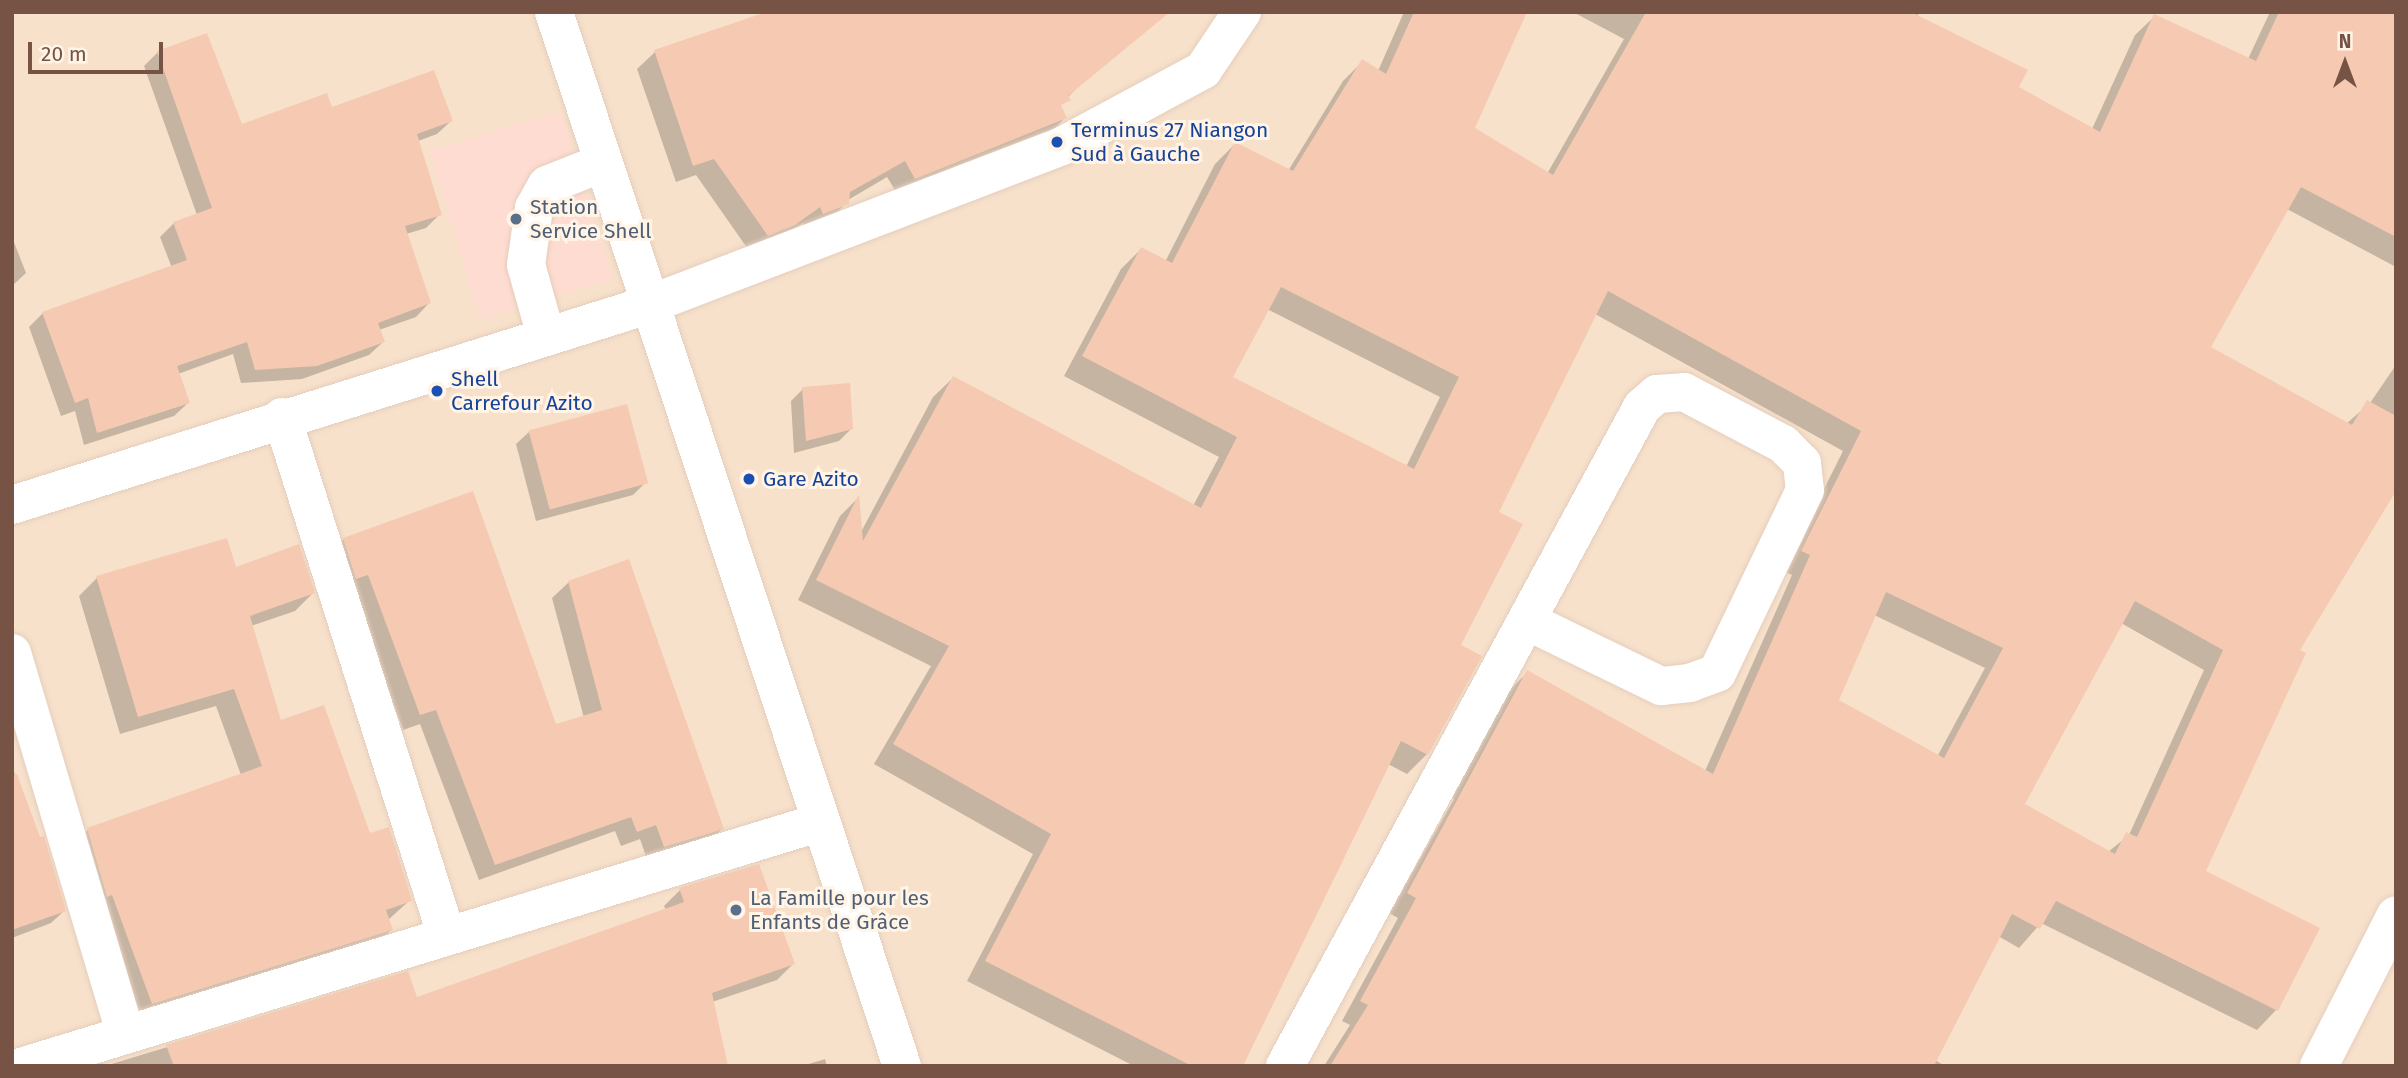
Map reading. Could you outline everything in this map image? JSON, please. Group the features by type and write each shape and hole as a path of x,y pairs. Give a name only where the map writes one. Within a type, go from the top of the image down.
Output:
{"street":[{"path":"554,12 648,305 902,1066"},
{"path":"12,505 282,417 648,305 1062,146 1203,70 1241,12"},
{"path":"546,336 526,265 534,208 547,185 602,163"},
{"path":"1285,1066 1642,407 1657,394 1684,392 1783,444 1802,463 1805,490 1717,673 1690,683 1661,685 1527,621"},
{"path":"282,417 446,934"},
{"path":"12,653 125,1033"},
{"path":"24,1066 446,934 821,822"},
{"path":"2319,1066 2396,915"}],"shaded area":[{"path":"12,12 2396,12 2396,1066 12,1066"},
{"name":"Station Service Shell","path":"561,111 612,279 480,320 429,151"}],"building":[{"path":"766,12 1170,12 1068,96 1071,100 1061,105 1067,118 915,179 905,161 850,192 849,204 823,214 820,207 795,225 768,236 714,159 693,166 654,50"},
{"path":"1414,12 1527,12 1475,128 1553,175 1646,12 1911,12 2028,70 2019,87 2100,132 2154,14 2256,61 2279,12 2396,12 2396,237 2301,187 2211,347 2352,425 2367,400 2396,416 2396,491 2300,650 2306,653 2206,871 2320,928 2278,1011 2056,901 2040,929 2012,914 1934,1066 1330,1066 1368,1005 1360,1001 1416,898 1407,893 1527,670 1713,774 1810,555 1801,551 1861,431 1608,291 1499,512 1523,524 1461,645 1482,656 1428,755 1401,741 1243,1066 1192,1066 985,961 1051,834 893,744 949,646 816,580 859,494 863,541 953,376 1201,508 1237,437 1082,356 1141,247 1172,263 1235,142 1293,171 1362,59 1386,74","holes":["1281,287 1459,377 1414,469 1233,377","1886,592 2003,648 1944,758 1839,700","2135,601 2223,650 2137,837 2126,832 2115,854 2025,804"]},
{"path":"207,33 242,124 327,93 332,107 434,70 453,121 417,134 442,215 405,226 431,303 378,323 385,342 317,366 255,370 247,342 177,366 190,403 97,433 88,398 75,403 42,312 187,260 173,222 212,208 157,51"},
{"path":"850,383 853,429 806,441 802,387"},
{"path":"627,404 648,483 550,510 528,430"},
{"path":"473,491 556,724 602,710 568,581 629,559 724,829 664,847 656,825 637,832 631,817 495,865 436,710 420,715 368,575 356,579 343,538"},
{"path":"227,538 236,567 299,544 315,593 250,616 281,720 324,705 370,833 389,827 412,901 386,910 393,930 152,1004 112,895 107,897 87,828 262,766 234,689 138,717 96,576"},
{"path":"17,774 40,837 44,836 66,911 12,930 12,775"},
{"path":"759,864 795,964 712,993 728,1066 174,1066 166,1045 408,971 417,997 684,902 679,888"}],"place":[{"name":"Terminus 27 Niangon Sud à Gauche","path":"1057,142"},
{"name":"Station Service Shell","path":"516,219"},
{"name":"Shell Carrefour Azito","path":"437,391"},
{"name":"Gare Azito","path":"749,479"},
{"name":"La Famille pour les Enfants de Grâce","path":"736,910"}]}
